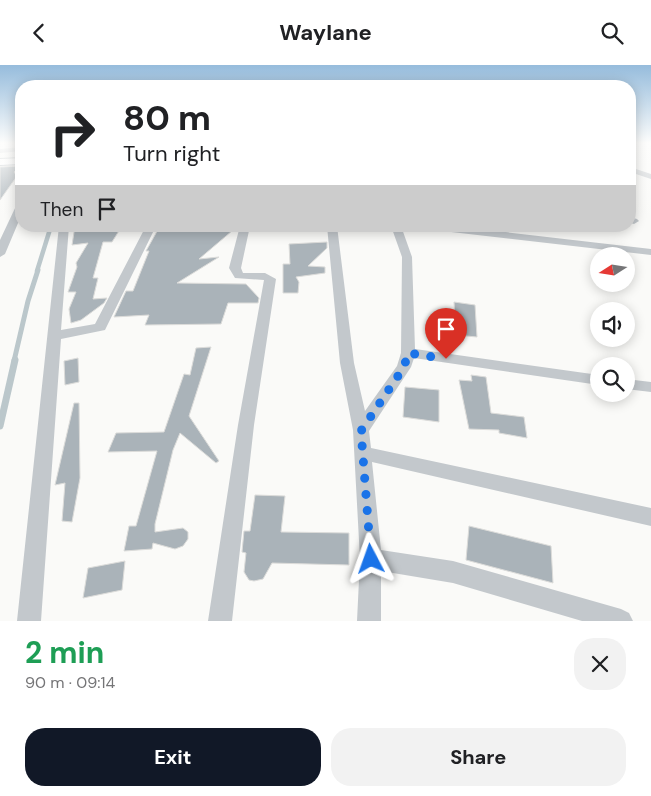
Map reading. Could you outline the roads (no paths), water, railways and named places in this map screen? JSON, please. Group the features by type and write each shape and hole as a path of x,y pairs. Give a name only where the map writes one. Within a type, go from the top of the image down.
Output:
{"street":[{"path":"636,171 651,177"},
{"path":"0,254 15,219"},
{"path":"30,621 63,232"},
{"path":"53,336 100,327 148,232"},
{"path":"220,621 246,425 270,279 265,276 239,276 235,268 244,232"},
{"path":"333,232 347,363 361,431 371,559 369,621"},
{"path":"361,431 404,367 408,353 406,257 398,232"},
{"path":"477,232 651,252"},
{"path":"408,353 590,379"},
{"path":"635,385 651,387"},
{"path":"363,453 651,517"},
{"path":"371,559 453,572 620,621"}],"waterway":[{"path":"37,271 49,232"},
{"path":"14,361 28,301 38,270"},
{"path":"0,426 15,360"}]}
